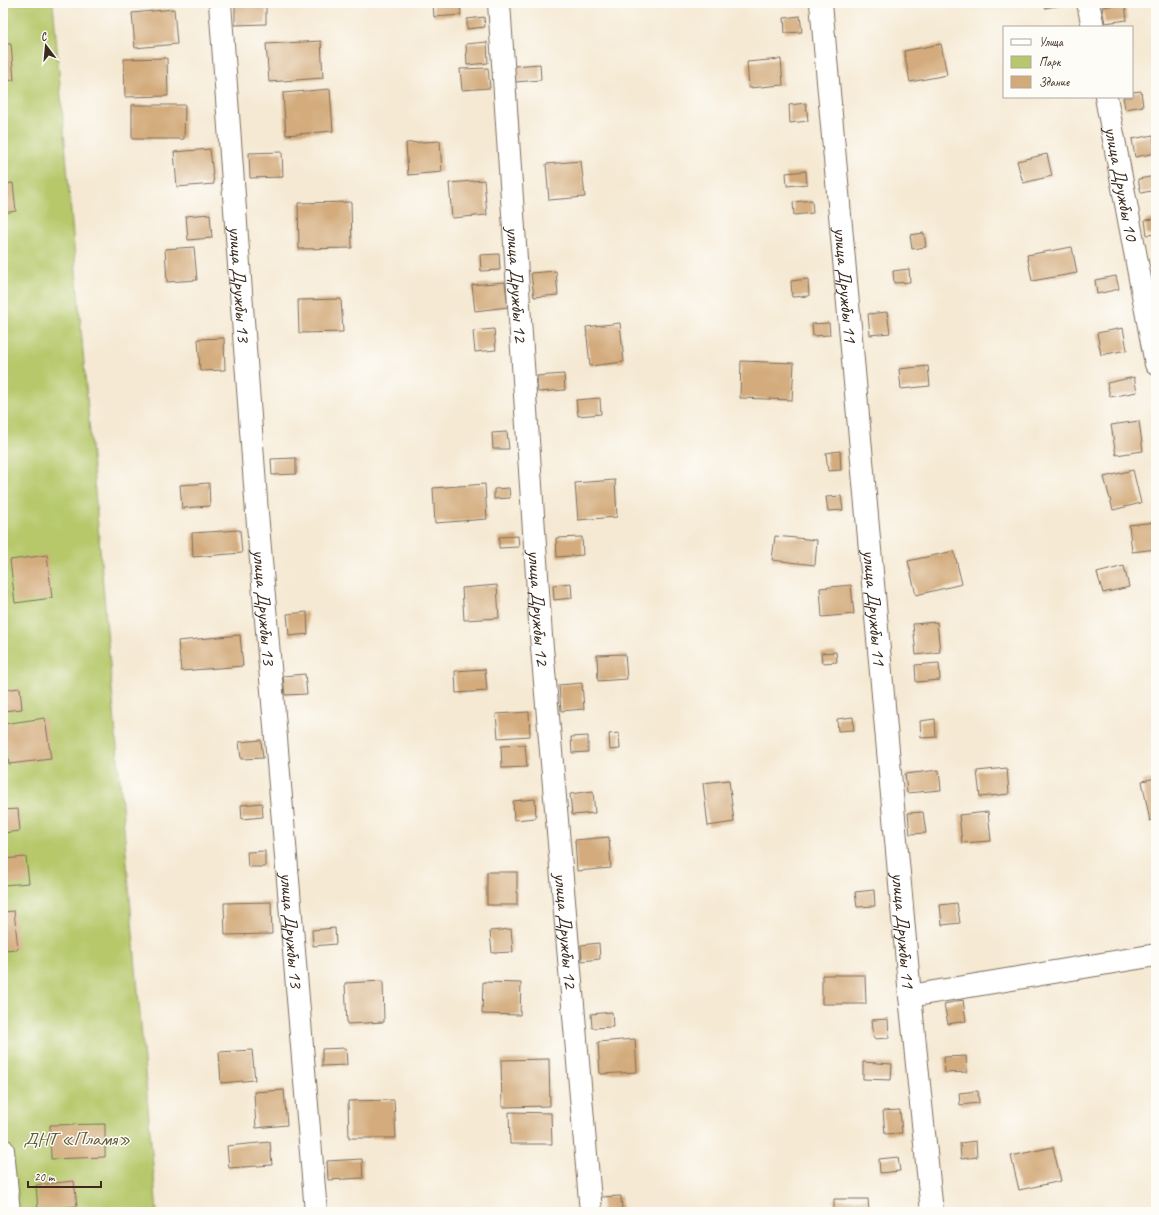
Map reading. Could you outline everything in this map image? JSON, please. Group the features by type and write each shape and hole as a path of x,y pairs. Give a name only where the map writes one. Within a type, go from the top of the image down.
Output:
{"street":[{"name":"улица Дружбы 13","path":"220,3 257,521 316,1212"},
{"name":"улица Дружбы 12","path":"500,3 541,636 591,1212"},
{"name":"улица Дружбы 11","path":"821,3 910,996 932,1212"},
{"path":"1088,3 1093,26"},
{"name":"улица Дружбы 10","path":"1106,98 1156,364"},
{"path":"910,996 1156,955"},
{"path":"3,1150 9,1212"}],"green space":[{"name":"ДНТ «Пламя»","path":"3,3 53,3 157,1212 3,1212"}],"building":[{"path":"235,3 266,3 266,24 235,25"},
{"path":"433,3 460,3 461,15 434,17"},
{"path":"1044,3 1066,3 1066,4 1045,8"},
{"path":"1125,4 1127,20 1105,23 1102,7"},
{"path":"174,9 177,44 135,48 132,13"},
{"path":"800,16 802,32 785,33 784,18"},
{"path":"484,17 485,27 467,29 467,19"},
{"path":"321,41 323,78 269,82 266,44"},
{"path":"487,42 488,63 467,65 466,44"},
{"path":"3,44 11,44 14,80 3,81"},
{"path":"941,44 947,75 910,82 904,51"},
{"path":"167,58 168,96 125,97 124,59"},
{"path":"781,59 783,85 749,88 747,62"},
{"path":"540,64 541,80 515,82 514,66"},
{"path":"488,68 490,88 462,90 460,69"},
{"path":"330,89 333,131 286,135 283,93"},
{"path":"1141,91 1143,106 1125,109 1123,98 1133,98 1133,92"},
{"path":"806,103 808,121 790,123 789,105"},
{"path":"132,105 185,105 184,139 132,139"},
{"path":"1153,135 1156,153 1135,157 1132,139"},
{"path":"440,141 442,172 408,175 406,143"},
{"path":"210,149 214,184 177,187 174,152"},
{"path":"282,152 283,177 250,178 249,153"},
{"path":"1047,154 1052,176 1023,183 1017,161"},
{"path":"581,161 585,197 549,200 546,164"},
{"path":"806,171 807,184 787,186 786,173"},
{"path":"1156,176 1156,190 1141,193 1138,179"},
{"path":"484,180 487,215 452,218 449,183"},
{"path":"13,183 16,211 3,213 3,184"},
{"path":"812,200 813,213 794,215 793,202"},
{"path":"351,202 352,248 299,249 298,203"},
{"path":"210,214 212,238 188,240 186,216"},
{"path":"1156,219 1156,234 1147,235 1145,220"},
{"path":"924,233 926,247 912,249 910,235"},
{"path":"194,247 197,280 167,282 165,249"},
{"path":"1072,247 1077,273 1032,281 1027,255"},
{"path":"499,254 500,270 481,271 480,255"},
{"path":"909,269 910,282 894,283 893,271"},
{"path":"556,271 558,295 534,297 531,273"},
{"path":"1116,276 1119,289 1097,294 1095,280"},
{"path":"808,279 809,296 792,297 791,281"},
{"path":"505,282 508,307 475,311 472,285"},
{"path":"341,299 343,332 299,333 298,300"},
{"path":"887,312 890,333 870,335 868,314"},
{"path":"620,323 624,362 590,366 586,327"},
{"path":"829,323 830,335 813,336 812,324"},
{"path":"1123,328 1127,350 1101,355 1097,333"},
{"path":"494,329 496,350 475,352 473,331"},
{"path":"224,338 225,370 200,371 198,339"},
{"path":"741,361 794,363 792,400 740,398"},
{"path":"928,366 930,386 901,389 899,369"},
{"path":"564,374 565,390 538,392 537,376"},
{"path":"1134,377 1137,392 1110,397 1107,383"},
{"path":"600,398 601,414 578,416 576,400"},
{"path":"1139,421 1143,451 1116,455 1111,425"},
{"path":"507,432 509,449 493,449 492,433"},
{"path":"840,451 841,470 828,471 826,453"},
{"path":"296,458 296,474 272,475 271,459"},
{"path":"1133,470 1141,503 1113,510 1104,477"},
{"path":"615,480 617,517 578,520 575,483"},
{"path":"209,483 210,506 182,508 180,485"},
{"path":"485,484 487,519 435,523 433,488"},
{"path":"509,488 510,498 494,499 494,489"},
{"path":"841,496 843,510 828,511 826,497"},
{"path":"1156,522 1156,549 1132,552 1129,525"},
{"path":"240,530 242,553 193,557 192,533"},
{"path":"518,536 519,547 499,548 499,537"},
{"path":"775,536 817,540 815,565 772,560"},
{"path":"582,537 583,555 557,557 556,538"},
{"path":"954,551 962,584 916,595 908,561"},
{"path":"47,555 52,598 15,603 10,560"},
{"path":"1124,566 1129,587 1103,593 1097,573"},
{"path":"571,583 572,598 554,600 553,585"},
{"path":"497,585 499,618 464,620 462,588"},
{"path":"851,585 854,614 822,617 820,588"},
{"path":"307,612 308,634 289,636 287,614"},
{"path":"937,622 940,652 916,655 913,624"},
{"path":"240,635 243,666 181,671 178,641"},
{"path":"836,652 837,662 822,663 821,653"},
{"path":"625,654 627,679 598,681 597,655"},
{"path":"939,663 940,680 916,682 915,665"},
{"path":"485,669 487,691 456,693 455,671"},
{"path":"305,674 307,694 285,695 283,676"},
{"path":"582,683 584,709 561,711 559,685"},
{"path":"20,688 22,709 3,711 3,690"},
{"path":"529,712 530,736 498,738 496,714"},
{"path":"853,717 854,730 838,731 837,719"},
{"path":"45,718 51,759 9,764 3,724"},
{"path":"935,719 936,737 921,738 920,721"},
{"path":"619,733 620,749 610,750 609,734"},
{"path":"588,736 588,752 572,753 571,737"},
{"path":"261,740 263,758 241,759 239,742"},
{"path":"525,745 527,767 502,768 501,746"},
{"path":"1007,768 1009,794 980,797 977,771"},
{"path":"939,770 941,790 907,793 905,774"},
{"path":"1156,778 1156,819 1150,821 1142,781"},
{"path":"729,780 734,822 708,826 703,783"},
{"path":"593,791 595,813 572,815 570,794"},
{"path":"535,799 536,818 514,820 513,801"},
{"path":"262,803 263,817 242,819 241,805"},
{"path":"18,809 20,831 3,833 3,810"},
{"path":"923,812 926,833 910,834 908,813"},
{"path":"988,812 991,841 962,843 959,815"},
{"path":"609,837 611,868 577,871 575,840"},
{"path":"265,851 265,867 248,867 247,852"},
{"path":"26,857 29,883 3,885 3,859"},
{"path":"487,872 517,872 517,905 487,905"},
{"path":"874,890 875,906 857,907 855,892"},
{"path":"271,902 272,934 225,935 224,903"},
{"path":"957,903 960,923 942,925 940,905"},
{"path":"14,911 18,949 3,950 3,912"},
{"path":"335,928 336,944 313,946 312,930"},
{"path":"511,929 513,952 492,953 490,931"},
{"path":"599,943 600,959 582,961 581,945"},
{"path":"822,975 865,975 866,1004 822,1004"},
{"path":"383,981 384,1022 347,1024 345,983"},
{"path":"483,982 521,983 520,1015 482,1014"},
{"path":"963,1000 966,1021 948,1024 944,1004"},
{"path":"612,1012 613,1027 592,1028 591,1014"},
{"path":"888,1019 889,1038 874,1039 872,1020"},
{"path":"635,1039 637,1072 600,1074 598,1042"},
{"path":"346,1048 347,1065 322,1066 322,1049"},
{"path":"252,1050 255,1080 221,1083 219,1052"},
{"path":"966,1056 967,1072 945,1073 944,1057"},
{"path":"549,1059 550,1106 502,1107 501,1060"},
{"path":"863,1062 892,1064 891,1080 863,1079"},
{"path":"284,1090 287,1125 256,1128 254,1092"},
{"path":"978,1091 979,1103 960,1105 959,1093"},
{"path":"394,1100 396,1138 349,1138 348,1101"},
{"path":"900,1110 902,1133 885,1134 883,1111"},
{"path":"509,1112 551,1113 552,1144 510,1144"},
{"path":"105,1124 105,1157 51,1159 50,1125"},
{"path":"976,1141 977,1157 961,1159 960,1143"},
{"path":"270,1142 272,1165 229,1168 227,1146"},
{"path":"1053,1147 1061,1181 1019,1190 1011,1156"},
{"path":"898,1157 900,1171 880,1173 879,1159"},
{"path":"362,1159 363,1178 328,1180 327,1161"},
{"path":"74,1181 77,1206 38,1210 36,1185"},
{"path":"621,1196 622,1210 602,1211 601,1197"},
{"path":"834,1199 868,1199 869,1212 834,1212"}]}
